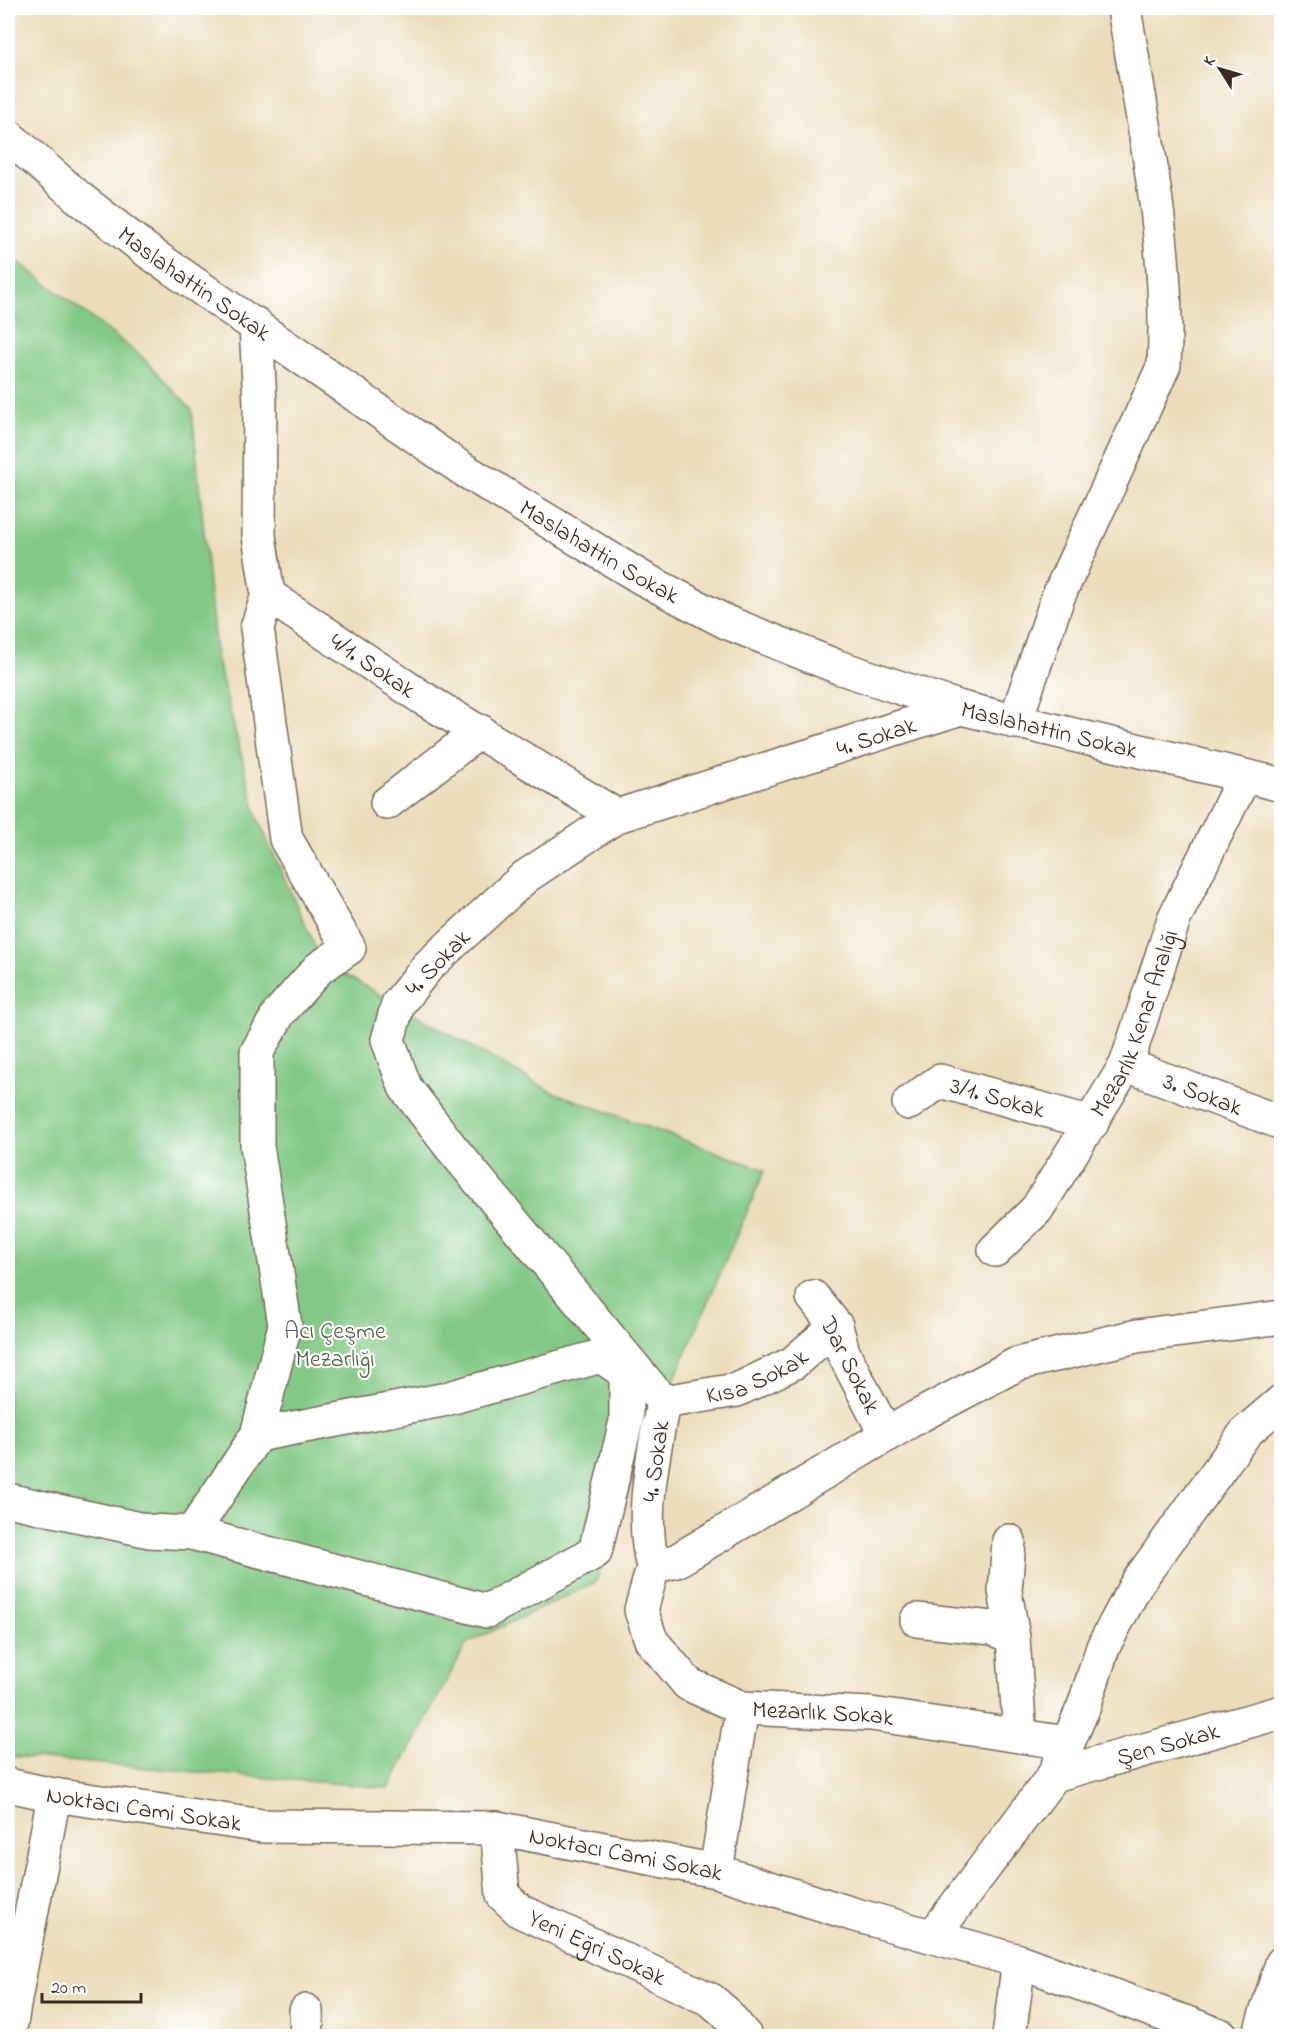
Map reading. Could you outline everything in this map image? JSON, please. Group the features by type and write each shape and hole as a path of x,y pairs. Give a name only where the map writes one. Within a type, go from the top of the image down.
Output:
{"street":[{"path":"1015,722 1058,597 1164,365 1166,334 1162,249 1124,8"},
{"name":"Maslahattin Sokak","path":"8,136 78,197 150,253 256,324 464,470 642,578 726,622 838,667 960,708 1281,785"},
{"path":"192,1533 257,1435 285,1325 257,1146 257,1052 279,1013 319,969 349,948 286,839 257,628 268,595 259,536 260,404 256,324"},
{"name":"4/1. Sokak","path":"268,595 421,697 617,816"},
{"name":"4. Sokak","path":"741,1708 688,1684 651,1640 641,1610 651,1558 647,1502 663,1402 405,1087 388,1040 398,1004 429,966 525,877 617,816 960,708"},
{"path":"387,803 480,731"},
{"name":"Mezarlık Kenar Aralığı","path":"994,1250 1037,1209 1126,1065 1174,919 1244,777"},
{"name":"3. Sokak","path":"1126,1065 1281,1123"},
{"name":"3/1. Sokak","path":"909,1103 940,1081 1092,1123"},
{"name":"Dar Sokak","path":"813,1297 836,1326 843,1352 886,1435"},
{"path":"651,1558 676,1561 886,1435 1017,1364 1137,1336 1281,1317"},
{"name":"Kısa Sokak","path":"663,1402 737,1390 793,1363 836,1326"},
{"path":"8,1500 149,1530 192,1533 487,1611 595,1552 626,1421 626,1373 601,1356 442,1401 257,1435"},
{"path":"933,1936 1054,1775 1084,1706 1103,1647 1137,1583 1246,1432 1281,1401"},
{"path":"1009,1541 1005,1592 1013,1638 1020,1736"},
{"path":"917,1620 993,1628 1013,1638"},
{"name":"Mezarlık Sokak","path":"716,1871 741,1708 871,1714 1067,1743"},
{"name":"Şen Sokak","path":"1054,1775 1281,1712"},
{"name":"Noktacı Cami Sokak","path":"8,1785 54,1795 262,1826 497,1828 716,1871 849,1913 1019,1961 1222,2037"},
{"path":"9,2037 20,1964 32,1918 54,1795"},
{"name":"Yeni Eğri Sokak","path":"497,1828 503,1895 520,1911 711,2000 725,2012 745,2037"},
{"path":"1009,2037 1019,1961"},
{"path":"1259,2037 1281,1963"}],"green space":[{"name":"Acı Çeşme Mezarlığı","path":"8,254 141,356 192,410 216,656 257,817 322,962 550,1091 765,1170 648,1440 596,1582 467,1643 389,1788 8,1756"}]}
